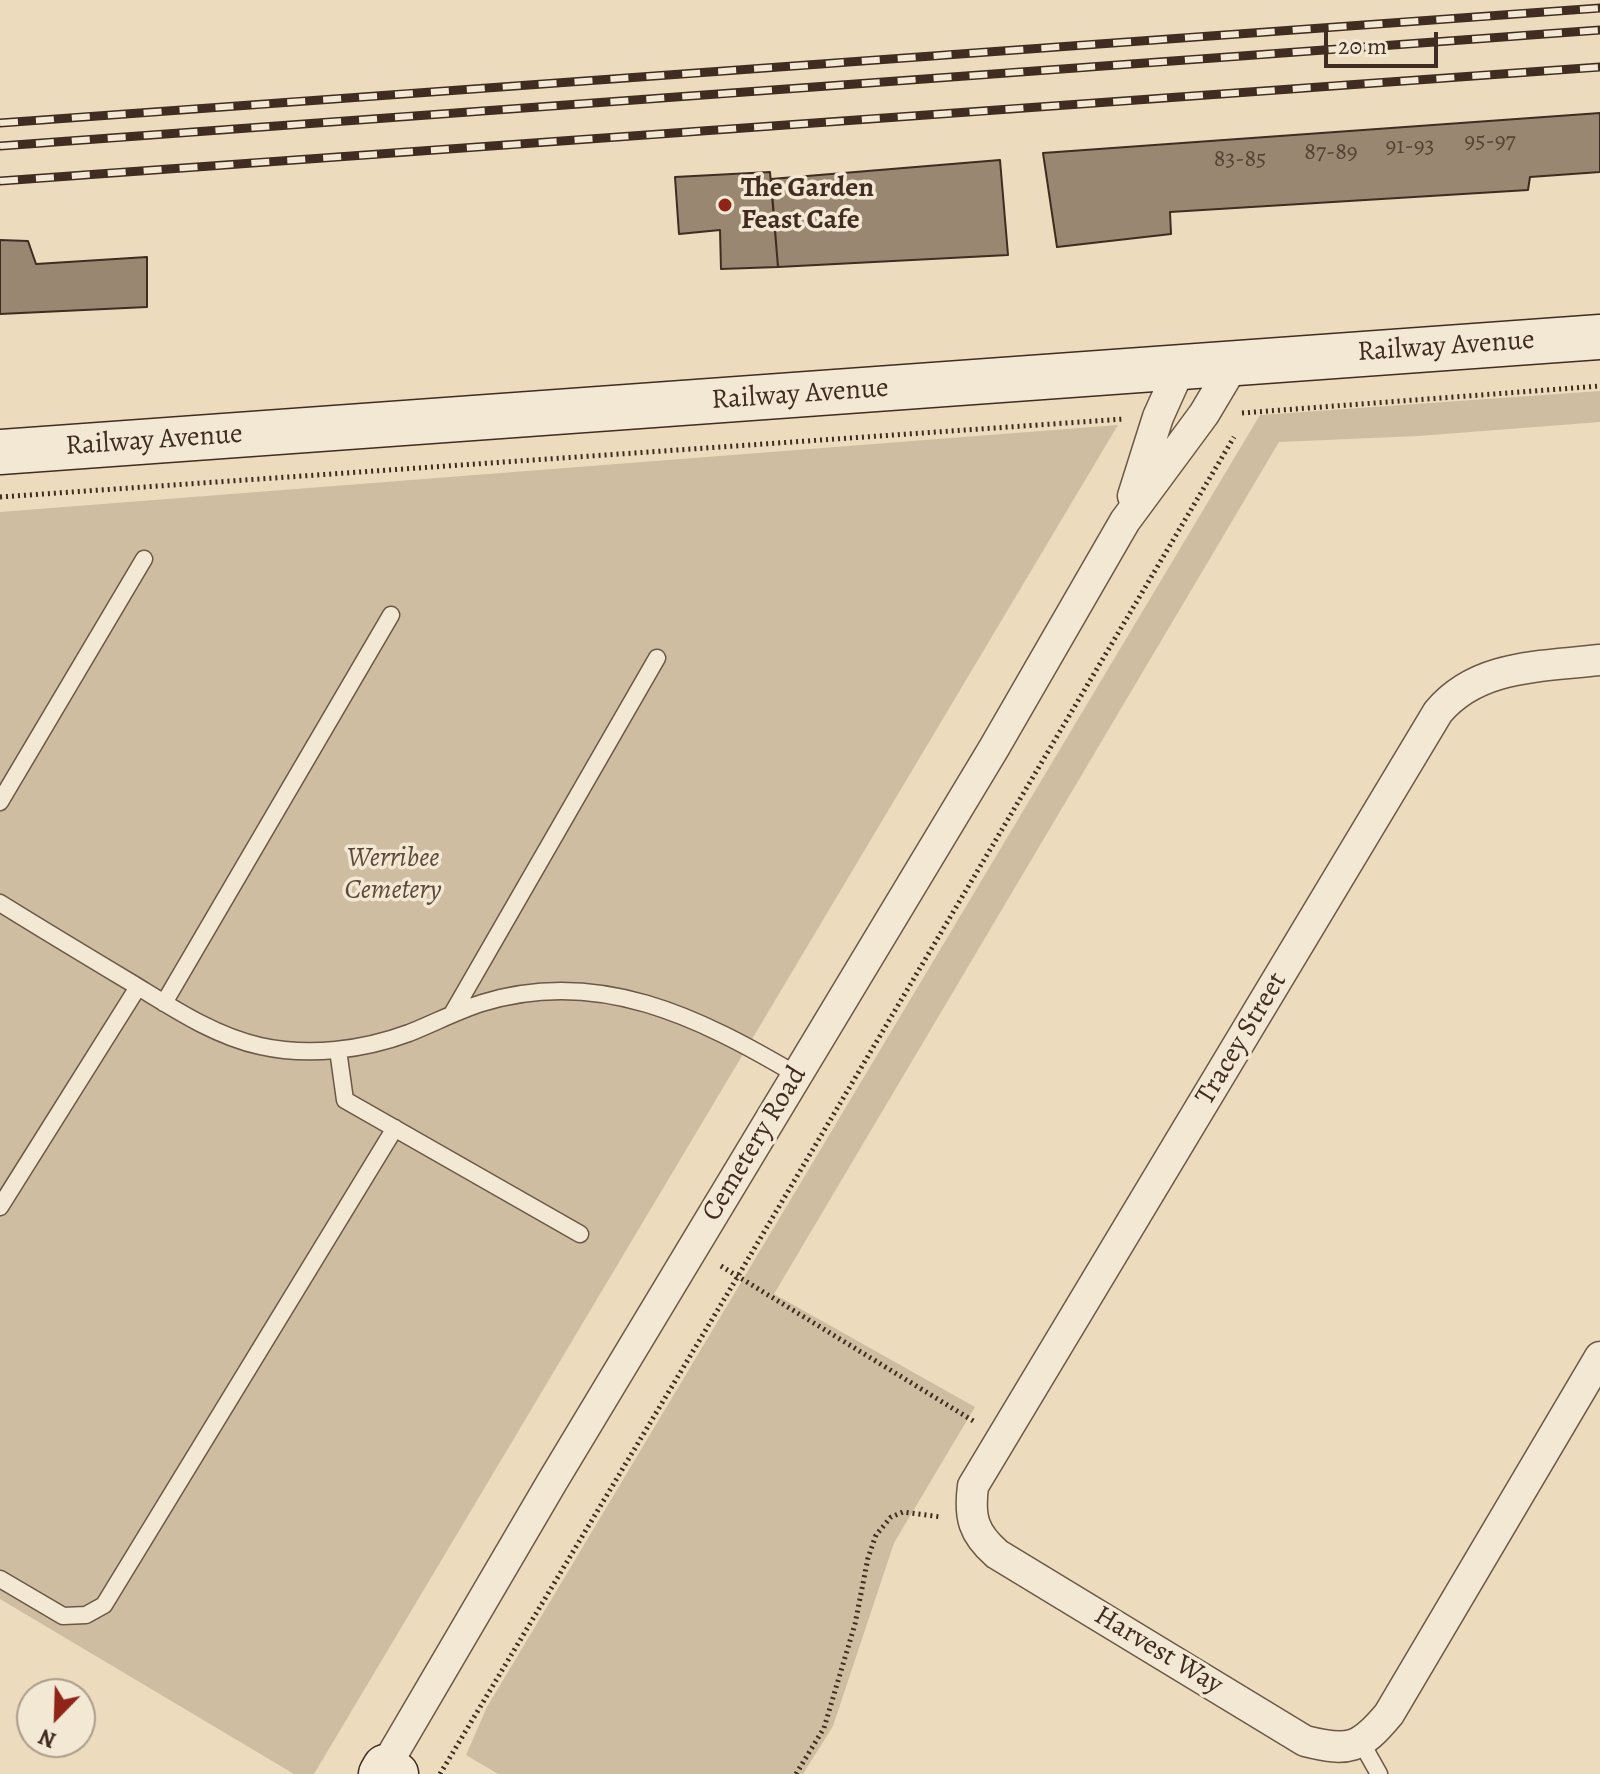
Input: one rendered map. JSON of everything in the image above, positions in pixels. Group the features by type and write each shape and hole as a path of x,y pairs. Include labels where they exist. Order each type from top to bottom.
{"street":[{"name":"Railway Avenue","path":"0,452 1600,337"},
{"name":"Cemetery Road","path":"388,1772 552,1482 1005,728 1125,521 1204,414 1235,362"},
{"name":"Cemetery Road","path":"1125,521 1158,417 1180,368"},
{"name":"Tracey Street","path":"973,1522 973,1486 1438,712 1458,692 1499,672 1600,660"},
{"path":"1361,1742 1369,1738 1389,1714 1600,1357"},
{"name":"Harvest Way","path":"973,1522 981,1540 997,1554 1305,1741 1349,1747 1361,1742"}],"lane":[{"path":"0,802 144,559"},
{"path":"164,1003 391,615"},
{"path":"452,1014 657,658"},
{"path":"0,903 164,1003 210,1027 260,1046 300,1051 338,1050 409,1033 452,1014 516,994 565,991 615,995 661,1007 703,1023 797,1075"},
{"path":"0,1207 138,987"},
{"path":"338,1050 345,1100 580,1234"},
{"path":"0,1579 63,1616 86,1615 104,1605 395,1128"},
{"path":"1361,1742 1379,1774"}],"path":[{"path":"1204,414 1600,386"},
{"path":"440,1774 1248,413"},
{"path":"0,497 1158,417"},
{"path":"693,1249 1002,1439"},
{"path":"796,1774 824,1728 855,1624 868,1558 876,1535 891,1517 903,1512 973,1522"}],"green space":[{"path":"1600,391 1600,422 1418,436 1279,442 774,1294 975,1407 894,1543 833,1726 803,1774 498,1774 466,1755 487,1707 1260,415"},
{"name":"Werribee Cemetery","path":"1118,425 314,1774 294,1774 0,1599 0,512"}],"building":[{"path":"1600,113 1600,172 1530,177 1528,190 1170,212 1171,234 1057,247 1043,153"},
{"path":"1000,160 1008,255 778,267 771,179"},
{"name":"The Garden Feast Cafe","path":"770,172 778,267 721,269 720,230 679,234 675,177"},
{"path":"0,240 28,241 36,264 147,257 147,307 0,314"}],"railway":[{"path":"0,123 1600,8"},
{"path":"0,146 1600,30"},
{"path":"0,181 1600,67"}],"place":[{"name":"The Garden Feast Cafe","path":"725,205"}]}
